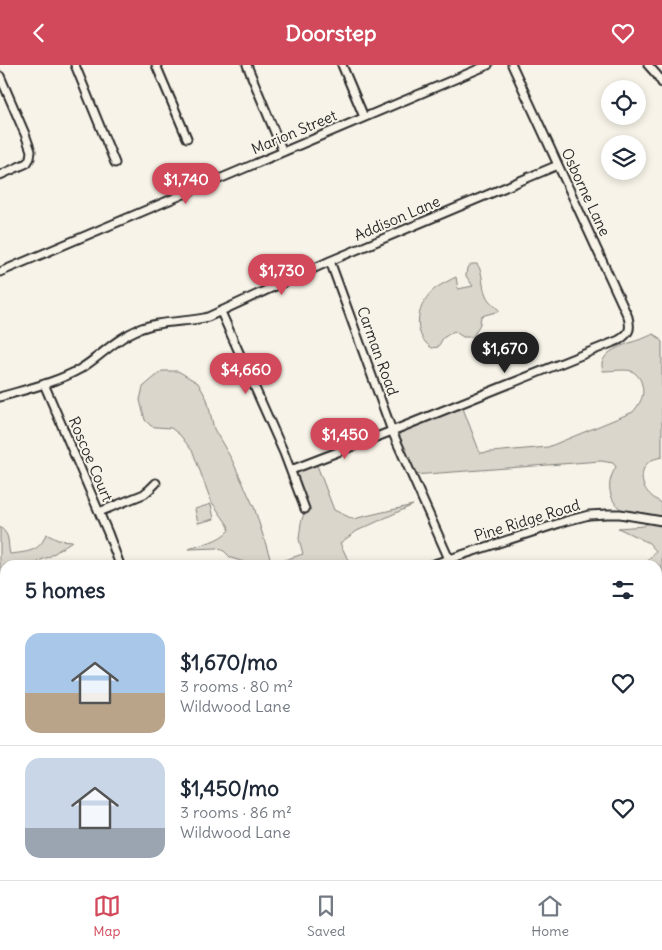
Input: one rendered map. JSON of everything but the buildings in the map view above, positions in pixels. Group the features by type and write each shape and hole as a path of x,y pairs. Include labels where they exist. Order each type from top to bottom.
{"street":[{"path":"75,65 115,163"},
{"path":"156,65 187,138"},
{"path":"247,65 283,152"},
{"path":"342,65 364,117"},
{"name":"Marion Street","path":"0,272 488,65"},
{"name":"Osborne Lane","path":"392,431 619,340 629,331 628,317 512,65"},
{"path":"648,65 662,83"},
{"path":"0,76 31,151 30,158 26,163 0,175"},
{"name":"Addison Lane","path":"0,397 44,384 78,370 92,362 122,338 138,329 163,323 195,321 208,317 330,261 558,165"},
{"name":"Carman Road","path":"330,261 392,431 449,559"},
{"path":"221,311 291,470 305,509"},
{"name":"Roscoe Court","path":"44,384 99,512 144,493 156,483"},
{"path":"291,470 392,431"},
{"path":"99,512 118,560"},
{"name":"Pine Ridge Road","path":"446,560 589,515 620,514 662,521"}],"shaded area":[{"path":"472,264 477,264 482,275 484,291 490,301 500,311 481,316 480,324 473,337 463,337 454,331 443,338 438,347 432,348 425,342 419,327 419,318 424,301 436,288 456,277 458,289 473,286 466,276 467,268"},
{"path":"653,334 662,342 662,457 648,463 643,470 642,476 646,490 653,498 662,503 662,560 649,560 656,551 649,543 618,528 644,526 655,516 634,513 618,507 611,496 610,482 616,467 613,463 601,461 413,475 392,431 461,403 480,453 548,447 633,412 639,404 643,393 640,379 629,370 603,371 602,363 610,352"},
{"path":"162,371 178,371 198,383 207,399 214,429 232,460 254,507 271,560 238,560 231,558 224,551 217,548 189,549 216,540 229,530 228,525 211,501 193,452 180,435 171,428 151,426 145,420 140,400 143,387"},
{"path":"315,460 334,510 353,519 413,505 357,531 340,543 348,560 284,560 303,554 299,539 305,509 291,470"},
{"path":"211,504 214,519 198,523 195,509"},
{"path":"0,527 7,536 10,554 27,552 36,548 46,534 58,540 72,541 49,557 41,560 0,560"}]}
